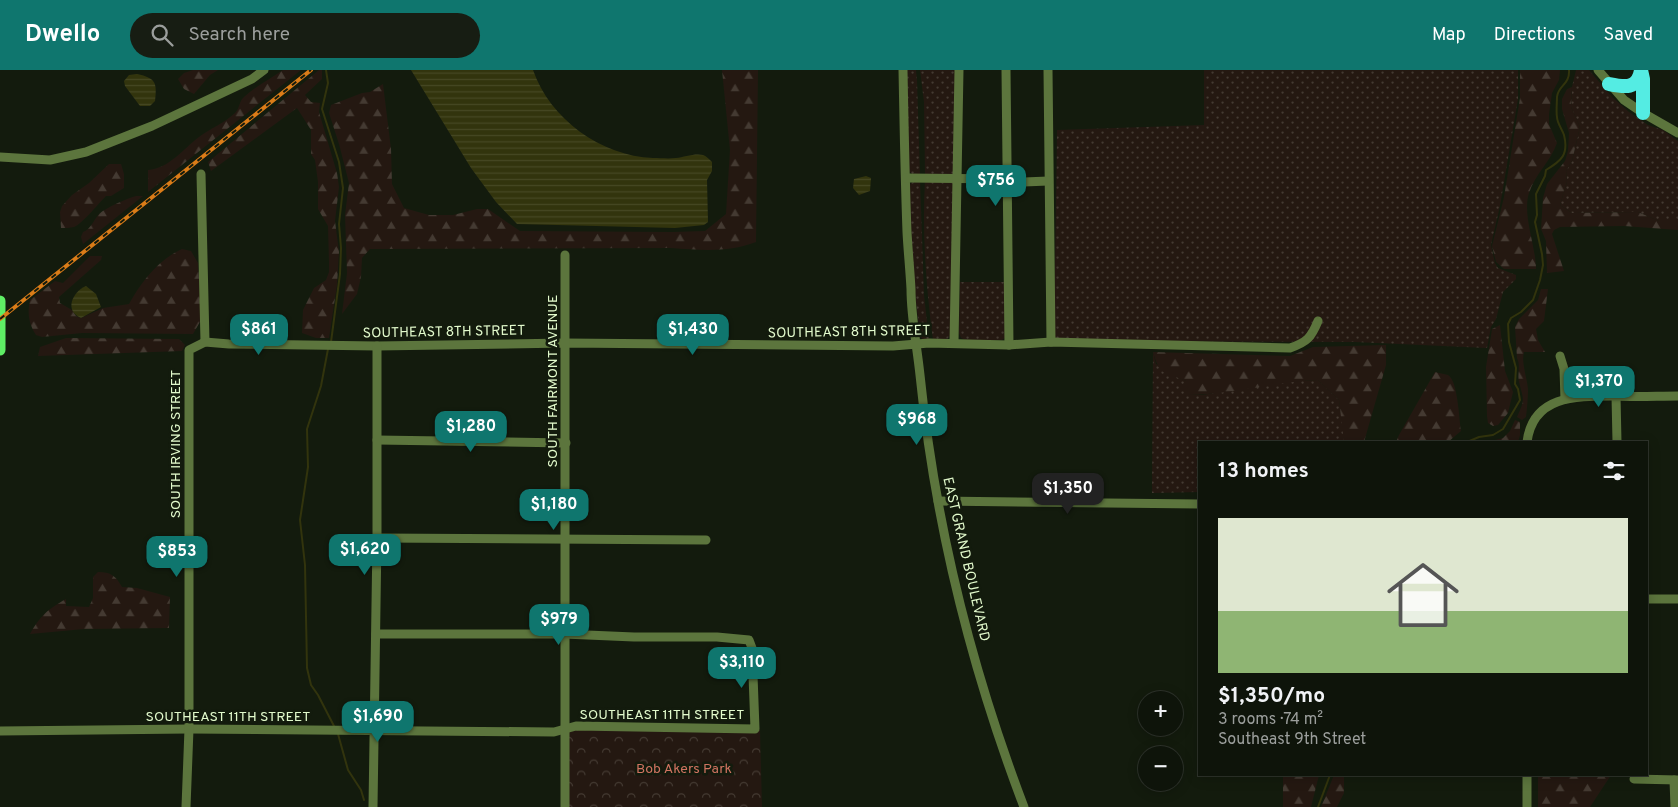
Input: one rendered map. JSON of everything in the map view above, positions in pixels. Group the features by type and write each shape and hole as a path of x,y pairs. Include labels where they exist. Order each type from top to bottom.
{"highway":[{"path":"1609,84 1625,87 1631,85 1639,79 1641,70"},
{"path":"1641,70 1643,113"}],"main road":[{"path":"0,301 0,350"}],"street":[{"path":"0,157 50,160 86,152 152,126 252,79 264,70"},
{"name":"EAST GRAND BOULEVARD","path":"903,70 908,253 916,344 929,448 957,590 982,684 1004,755 1024,807"},
{"path":"954,343 960,70"},
{"path":"1006,70 1009,345"},
{"path":"1048,70 1051,342"},
{"path":"1598,70 1624,100 1678,133"},
{"path":"201,174 205,342"},
{"path":"906,178 1007,179 1024,182 1048,181"},
{"name":"SOUTH FAIRMONT AVENUE","path":"565,255 565,807"},
{"name":"SOUTHEAST 8TH STREET","path":"189,350 205,342 377,346 565,343 876,346 954,343 1009,345 1051,342 1290,348 1303,344 1312,334 1318,321"},
{"path":"374,807 378,538 377,346"},
{"name":"SOUTH IRVING STREET","path":"186,807 189,729 189,350"},
{"path":"1560,356 1564,369 1565,399"},
{"path":"1527,441 1529,429 1539,414 1551,405 1565,399 1586,396 1678,396"},
{"path":"1616,396 1616,441"},
{"path":"377,440 566,442"},
{"path":"938,501 1198,504"},
{"path":"378,538 706,540"},
{"path":"1648,599 1678,599"},
{"path":"376,634 564,634"},
{"name":"SOUTHEAST 11TH STREET","path":"0,731 189,729 554,732 576,726 755,729 752,648 749,640 717,637 634,637 564,634"},
{"path":"1527,776 1527,807"},
{"path":"1634,779 1676,780 1675,807"}],"green space":[{"path":"193,70 218,70 210,75 194,94 184,89 178,79 184,73"},
{"path":"283,70 301,70 148,192 148,170 170,162 199,137 237,111 244,97"},
{"path":"319,70 322,70 322,79 305,95 311,102 320,103 319,112 337,173 339,187 335,221 339,252 337,285 329,338 316,338 302,333 303,310 314,288 326,280 329,272 329,262 328,226 318,209 318,182 315,160 311,154 311,130 297,108 211,171 208,162"},
{"path":"722,70 758,70 756,242 735,248 714,250 671,248 370,249 362,258 361,277 357,294 342,314 347,273 345,215 349,183 329,113 331,105 362,93 370,92 383,84 391,149 392,184 404,208 429,215 453,215 477,209 488,209 520,231 705,231 726,214 730,150"},
{"path":"907,70 916,70 920,175 912,174 909,171"},
{"path":"920,70 957,70 954,173 951,175 925,175 924,102"},
{"path":"1204,70 1518,70 1518,99 1500,206 1491,245 1498,268 1516,275 1516,279 1503,292 1496,319 1491,327 1487,348 1355,342 1054,341 1057,130 1204,125"},
{"path":"1520,70 1560,70 1559,80 1552,93 1549,114 1549,124 1557,143 1532,186 1527,202 1528,221 1536,269 1504,269 1496,262 1492,246 1504,197 1520,98"},
{"path":"1576,70 1589,70 1612,97 1629,112 1648,125 1663,130 1678,141 1678,221 1659,221 1638,212 1572,213 1560,205 1567,182 1566,171 1572,161 1580,127 1571,107 1572,87"},
{"path":"1572,87 1571,107 1580,127 1572,161 1566,171 1567,182 1560,205 1572,213 1638,212 1659,221 1678,221 1678,230 1624,226 1560,227 1554,230 1552,234 1564,271 1547,273 1546,241 1541,229 1543,198 1547,184 1565,161 1568,151 1569,133 1562,109 1562,99 1567,89"},
{"path":"109,164 121,164 124,174 124,188 111,196 106,196 77,225 61,228 60,212 62,206 72,195 89,183"},
{"path":"920,180 924,295 929,340 923,340 920,335 913,277 909,187 911,183"},
{"path":"925,180 953,183 950,336 946,340 933,340 925,260"},
{"path":"136,196 143,196 83,244 81,237 83,232 90,227 99,214 117,203"},
{"path":"182,249 191,251 198,263 201,320 193,334 82,333 42,337 36,335 30,323 30,300 55,281 63,283 90,256 102,256 101,260 59,297 60,303 81,318 103,308 129,304 151,272 174,253"},
{"path":"960,282 1006,282 1006,337 1002,340 966,340 961,338 959,333"},
{"path":"1541,289 1548,289 1544,321 1536,329 1538,340 1545,352 1524,352 1523,361 1528,392 1526,417 1522,420 1517,417 1523,400 1519,379 1515,327 1519,319 1538,300"},
{"path":"1500,325 1505,371 1513,392 1508,413 1498,425 1493,426 1488,423 1487,416 1486,367 1492,329"},
{"path":"66,338 179,339 185,345 182,351 38,356 40,347"},
{"path":"1386,345 1386,365 1364,441 1344,441 1339,400 1318,380 1219,393 1186,395 1186,381 1161,370 1153,352 1290,356 1313,347"},
{"path":"1153,352 1156,364 1186,381 1186,395 1202,395 1284,382 1318,380 1339,400 1345,441 1198,441 1198,492 1152,493"},
{"path":"1435,372 1448,375 1456,392 1461,431 1449,441 1396,441"},
{"path":"1515,420 1520,422 1518,441 1491,441 1503,438 1510,431"},
{"path":"98,572 113,575 122,587 137,588 170,597 169,628 84,629 30,634 37,622 45,614 66,599 66,606 89,607 93,598 93,577"},
{"name":"Bob Akers Park","path":"577,728 760,730 762,807 568,807 569,732"},
{"path":"702,762 714,762 714,780 702,780"},
{"path":"1283,776 1319,776 1311,807 1283,807"},
{"path":"1334,776 1344,776 1344,793 1337,807 1321,807"},
{"path":"1538,776 1610,776 1590,807 1538,807"}],"shaded area":[{"path":"411,70 533,70 541,88 565,119 580,132 597,142 634,156 676,158 697,154 704,155 712,162 712,171 707,180 708,222 704,225 675,228 517,224 496,202 471,168"},
{"path":"137,74 148,77 154,82 156,90 155,101 150,106 140,106 125,86 124,81 129,75"},
{"path":"866,176 871,178 870,191 859,195 853,188 854,179"},
{"path":"86,286 96,294 101,307 81,318 76,315 71,306 77,293"}],"waterway":[{"path":"326,70 328,83 322,109 339,162 343,188 339,224 341,248 340,274 331,342"},
{"path":"1469,441 1479,437 1493,435 1503,429 1520,400 1515,384 1516,368 1509,342 1508,324 1511,318 1521,312 1533,300 1540,280 1543,265 1535,222 1537,215 1536,194 1546,170 1556,164 1564,152 1564,135 1557,119 1557,97 1559,90 1568,79 1569,70"},
{"path":"328,349 321,386 307,429 308,467 300,520 305,565 307,668 311,685 335,728"},
{"path":"338,734 348,770 361,790 364,800"},
{"path":"1318,807 1330,776"}],"railway":[{"path":"0,319 311,70"}]}
